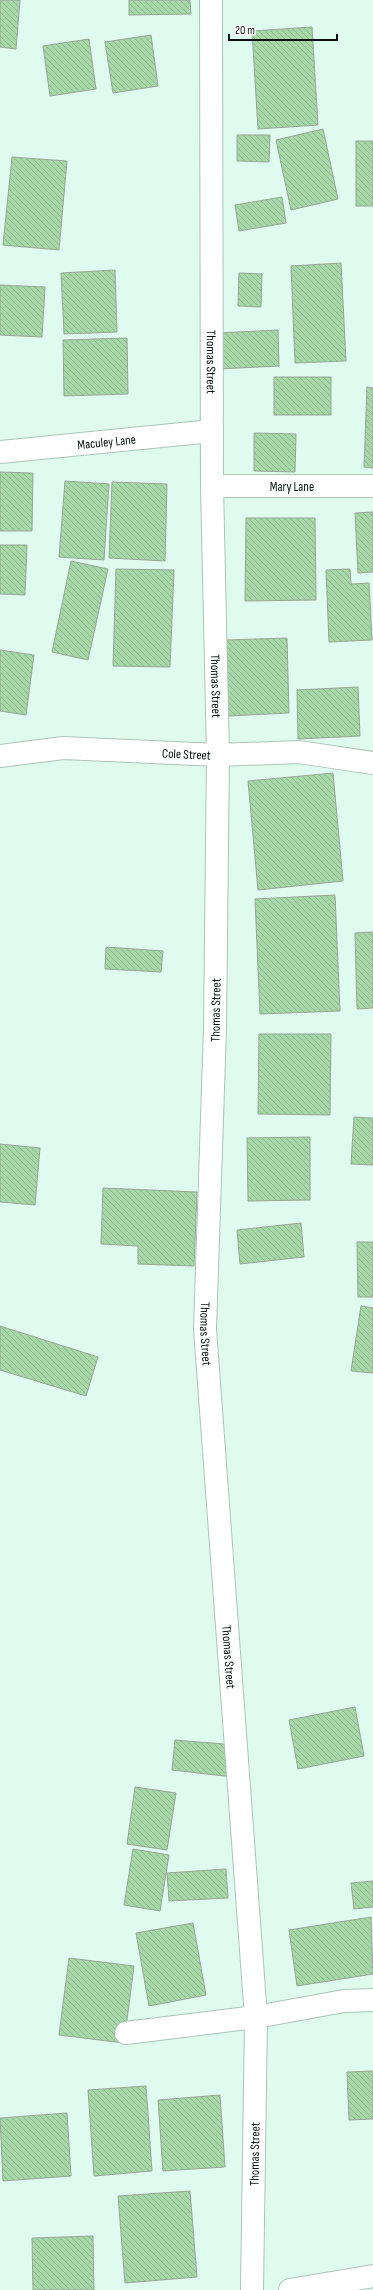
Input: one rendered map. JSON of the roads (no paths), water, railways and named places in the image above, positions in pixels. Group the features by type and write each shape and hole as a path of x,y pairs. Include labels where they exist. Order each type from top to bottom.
{"street":[{"name":"Thomas Street","path":"210,0 212,486 218,755 215,1028 205,1328 256,2017 252,2290"},
{"name":"Maculey Lane","path":"0,452 212,431"},
{"name":"Mary Lane","path":"212,486 373,486"},
{"name":"Cole Street","path":"0,756 63,748 218,755 299,752 373,763"},
{"path":"126,2033 256,2017 344,2001 373,2000"},
{"path":"290,2290 373,2276"}]}
